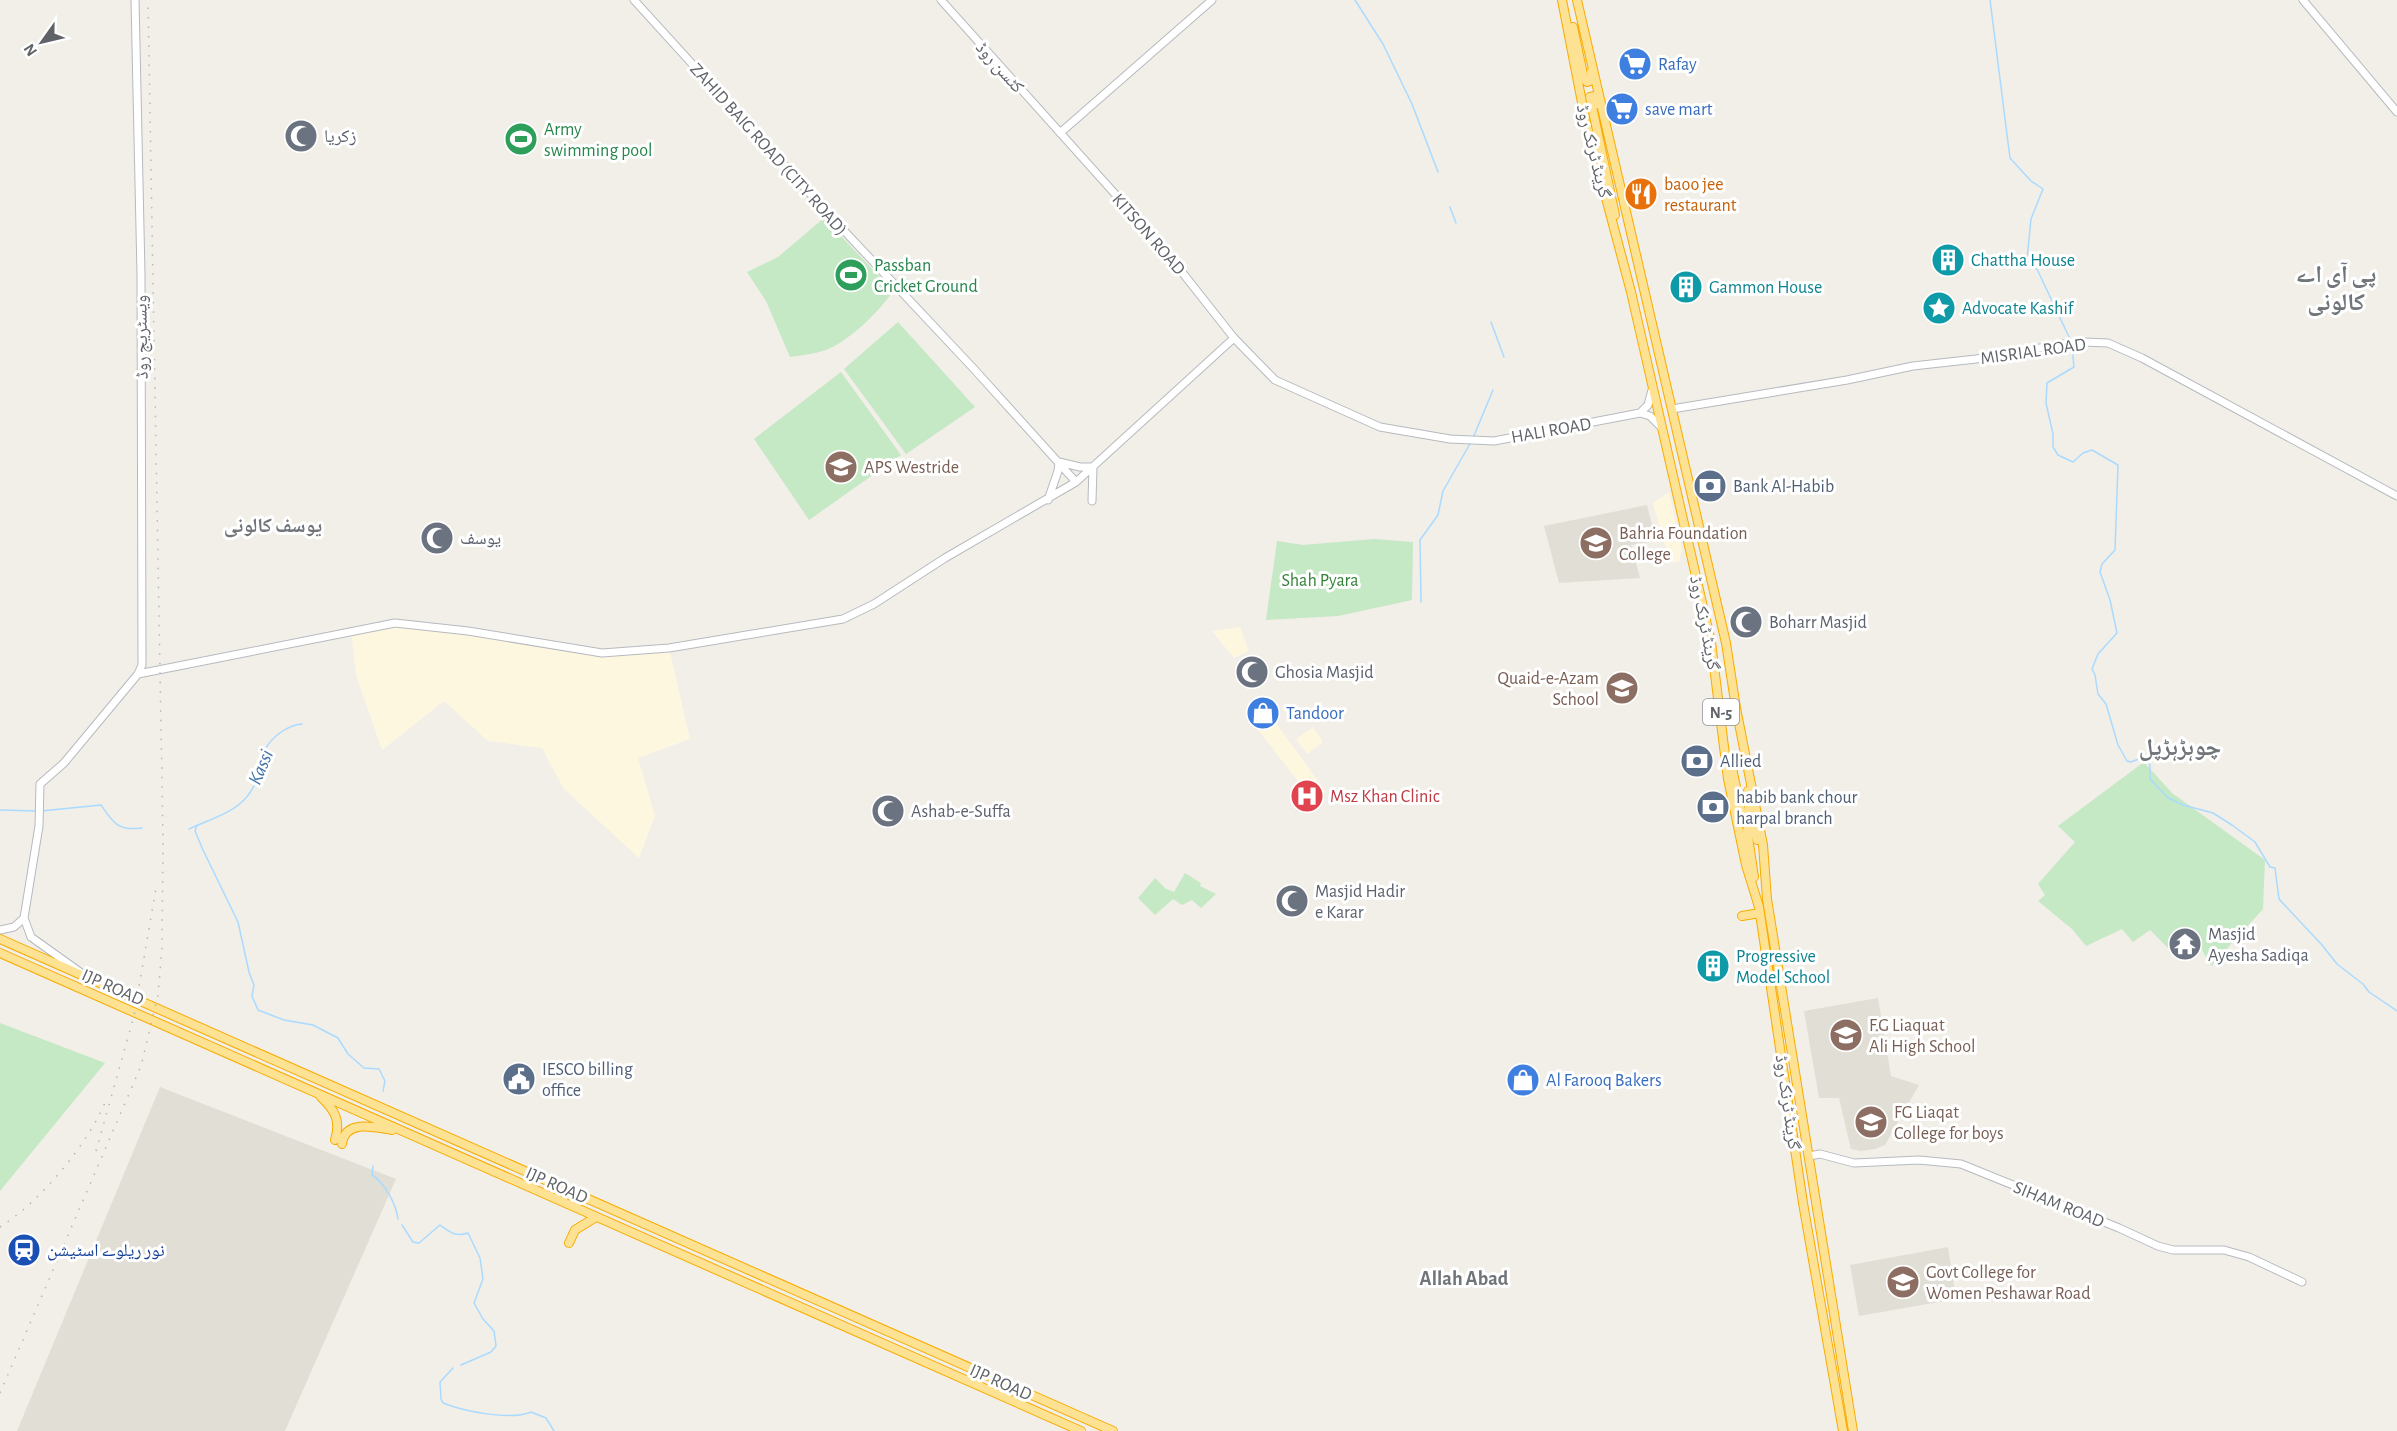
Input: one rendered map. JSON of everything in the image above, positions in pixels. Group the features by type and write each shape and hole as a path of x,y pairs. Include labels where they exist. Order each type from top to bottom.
{"highway":[{"path":"1564,0 1584,79 1589,82 1592,78 1578,3"},
{"name":"گرینڈ ٹرنک روڈ","path":"1564,0 1586,123 1624,266 1711,642 1722,715 1728,779 1735,819 1759,910 1824,1330 1842,1431"},
{"name":"گرینڈ ٹرنک روڈ","path":"1578,3 1726,644 1763,845 1766,887 1853,1431"},
{"path":"1606,123 1596,97 1590,97 1624,266"},
{"path":"1722,715 1740,811 1746,814 1750,809 1736,708"},
{"path":"1742,916 1759,910 1747,831 1750,826 1755,830 1766,887"},
{"name":"IJP ROAD","path":"0,939 1113,1431"},
{"name":"IJP ROAD","path":"0,953 1082,1431"},
{"path":"314,1090 337,1116 338,1142 355,1127 371,1127 404,1133"},
{"path":"569,1243 575,1230 596,1217"},
{"path":"1813,1260 1816,1264 1820,1287 1823,1288 1825,1286 1821,1257 1823,1252"},
{"path":"1824,1330 1827,1324 1827,1308 1830,1308 1835,1325"}],"main road":[{"name":"ویسٹریج روڈ","path":"135,0 142,396 142,664 138,674"},
{"name":"ZAHID BAIG ROAD (CITY ROAD)","path":"634,0 1076,482"},
{"name":"کٹسن روڈ","path":"941,0 1060,133"},
{"path":"1060,133 1212,0"},
{"path":"2303,0 2397,112"},
{"name":"KITSON ROAD","path":"1060,133 1159,243 1233,338 1275,380 1380,427 1462,440"},
{"path":"84,975 31,937 24,918 37,828 38,788 43,780 64,763 138,674 395,623 468,631 602,653 669,648 727,640 843,619 874,604 945,558 1076,482 1233,338"},
{"name":"MISRIAL ROAD","path":"1672,409 1847,380 1914,366 1976,359 2063,344 2108,343 2132,353 2397,496"},
{"path":"1652,389 1648,405 1640,413 1650,416 1661,427"},
{"name":"HALI ROAD","path":"1462,440 1480,441 1535,435 1640,413"},
{"path":"1048,500 1059,462 1080,467 1093,467"},
{"path":"1092,501 1093,467"},
{"path":"0,930 14,927 24,918"},
{"name":"SIHAM ROAD","path":"1809,1156 1820,1154 1854,1163 1918,1160 1961,1164 2158,1246 2173,1250 2224,1250 2249,1257 2302,1282"}],"shaded area":[{"path":"1669,492 1682,550 1679,561 1673,563 1663,541 1653,503"},
{"name":"Bahria Foundation College","path":"1647,505 1656,541 1631,545 1640,578 1559,583 1544,526"},
{"path":"395,623 602,654 669,648 690,739 638,758 655,816 639,858 563,788 542,748 488,741 444,701 382,750 356,675 351,631"},
{"path":"1240,627 1249,651 1234,658 1212,631"},
{"path":"1267,711 1326,792 1314,802 1253,723"},
{"path":"1313,727 1323,742 1307,754 1296,739"},
{"path":"1878,998 1891,1076 1919,1085 1885,1145 1861,1151 1851,1149 1839,1098 1819,1098 1804,1011"},
{"path":"160,1087 396,1179 285,1431 17,1431"},
{"name":"Govt College for Women Peshawar Road","path":"1948,1247 1956,1299 1859,1316 1850,1265"}],"green space":[{"path":"824,218 893,291 872,316 854,333 835,346 790,357 766,301 747,272 778,257"},
{"path":"898,322 975,407 906,454 844,369"},
{"path":"841,372 901,455 809,520 754,439"},
{"name":"Shah Pyara","path":"1374,539 1413,542 1412,600 1338,616 1266,620 1277,541 1303,545"},
{"path":"2144,762 2172,793 2265,860 2263,909 2211,966 2192,932 2168,948 2150,930 2133,942 2122,929 2086,946 2072,929 2038,901 2045,895 2038,884 2075,842 2058,826"},
{"path":"1185,873 1201,883 1200,886 1216,894 1201,908 1192,900 1182,905 1173,899 1155,915 1138,898 1155,878 1166,889 1174,892"},
{"path":"0,1023 105,1063 0,1191"}],"waterway":[{"path":"1355,0 1383,44 1412,104 1438,172"},
{"path":"1990,0 2010,158 2031,181 2043,189 2031,219 2027,259 2029,265 2037,269 2070,339"},
{"path":"1450,207 1456,223"},
{"path":"1491,322 1504,357"},
{"path":"2072,347 2074,367 2047,383 2046,403 2053,434 2053,447 2058,455 2073,462 2083,453 2092,450 2118,465 2115,550 2102,564 2100,572 2110,600 2117,633 2098,654 2092,669 2098,694 2106,704 2118,745 2127,761 2131,762 2144,757 2150,765 2150,779 2167,797 2183,805 2213,813 2255,842 2270,867 2275,868 2279,899 2337,964 2363,984 2369,992 2397,1011"},
{"path":"1473,438 1493,390"},
{"path":"1421,602 1420,540 1438,515 1443,491 1471,442"},
{"name":"Kassi","path":"189,829 224,814 243,801 258,779 264,751 268,745 286,729 302,724"},
{"name":"Kassi","path":"41,811 101,805 109,817 122,827 142,828"},
{"name":"Kassi","path":"0,810 36,811"},
{"path":"197,825 195,831 203,850 238,922 254,985 252,996 258,1010 284,1020 313,1025 338,1038 348,1054 364,1068 379,1069 385,1081 383,1091"},
{"path":"373,1166 372,1175 389,1194 398,1219"},
{"path":"402,1225 413,1242 419,1243 440,1225 453,1234 468,1233 480,1258 483,1279 474,1303 483,1319 494,1331 496,1346 491,1352 461,1365"},
{"path":"453,1368 440,1382 443,1403 474,1412 500,1415 512,1416 531,1412 546,1418 554,1431"}],"railway":[{"path":"0,1393 141,1066 158,995 162,948 163,840 148,0"},
{"path":"96,1151 134,1016 156,888"},
{"path":"0,1227 31,1203 62,1170 88,1134 106,1100"}],"place":[{"name":"Rafay","path":"1635,64"},
{"name":"save mart","path":"1622,109"},
{"name":"زکریا","path":"301,136"},
{"name":"Army swimming pool","path":"521,139"},
{"name":"baoo jee restaurant","path":"1641,194"},
{"name":"Chattha House","path":"1948,260"},
{"name":"Passban Cricket Ground","path":"851,275"},
{"name":"Gammon House","path":"1686,287"},
{"name":"Advocate Kashif","path":"1939,308"},
{"name":"APS Westride","path":"841,467"},
{"name":"Bank Al-Habib","path":"1710,486"},
{"name":"یوسف","path":"437,538"},
{"name":"Bahria Foundation College","path":"1596,543"},
{"name":"Boharr Masjid","path":"1746,622"},
{"name":"Ghosia Masjid","path":"1252,672"},
{"name":"Quaid-e-Azam School","path":"1622,688"},
{"name":"Tandoor","path":"1263,713"},
{"name":"Allied","path":"1697,761"},
{"name":"Msz Khan Clinic","path":"1307,796"},
{"name":"habib bank chour harpal branch","path":"1713,807"},
{"name":"Ashab-e-Suffa","path":"888,811"},
{"name":"Masjid Hadir e Karar","path":"1292,901"},
{"name":"Masjid Ayesha Sadiqa","path":"2185,944"},
{"name":"Progressive Model School","path":"1713,966"},
{"name":"F.G Liaquat Ali High School","path":"1846,1035"},
{"name":"IESCO billing office","path":"519,1079"},
{"name":"Al Farooq Bakers","path":"1523,1080"},
{"name":"FG Liaqat College for boys","path":"1871,1122"},
{"name":"نور ریلوے اسٹیشن","path":"24,1250"},
{"name":"Govt College for Women Peshawar Road","path":"1903,1282"}],"district":[{"name":"پی آی اے کالونی","path":"2336,288"},
{"name":"یوسف کالونی","path":"273,525"},
{"name":"چوہڑہڑپل","path":"2180,747"},
{"name":"Allah Abad","path":"1464,1278"}]}
